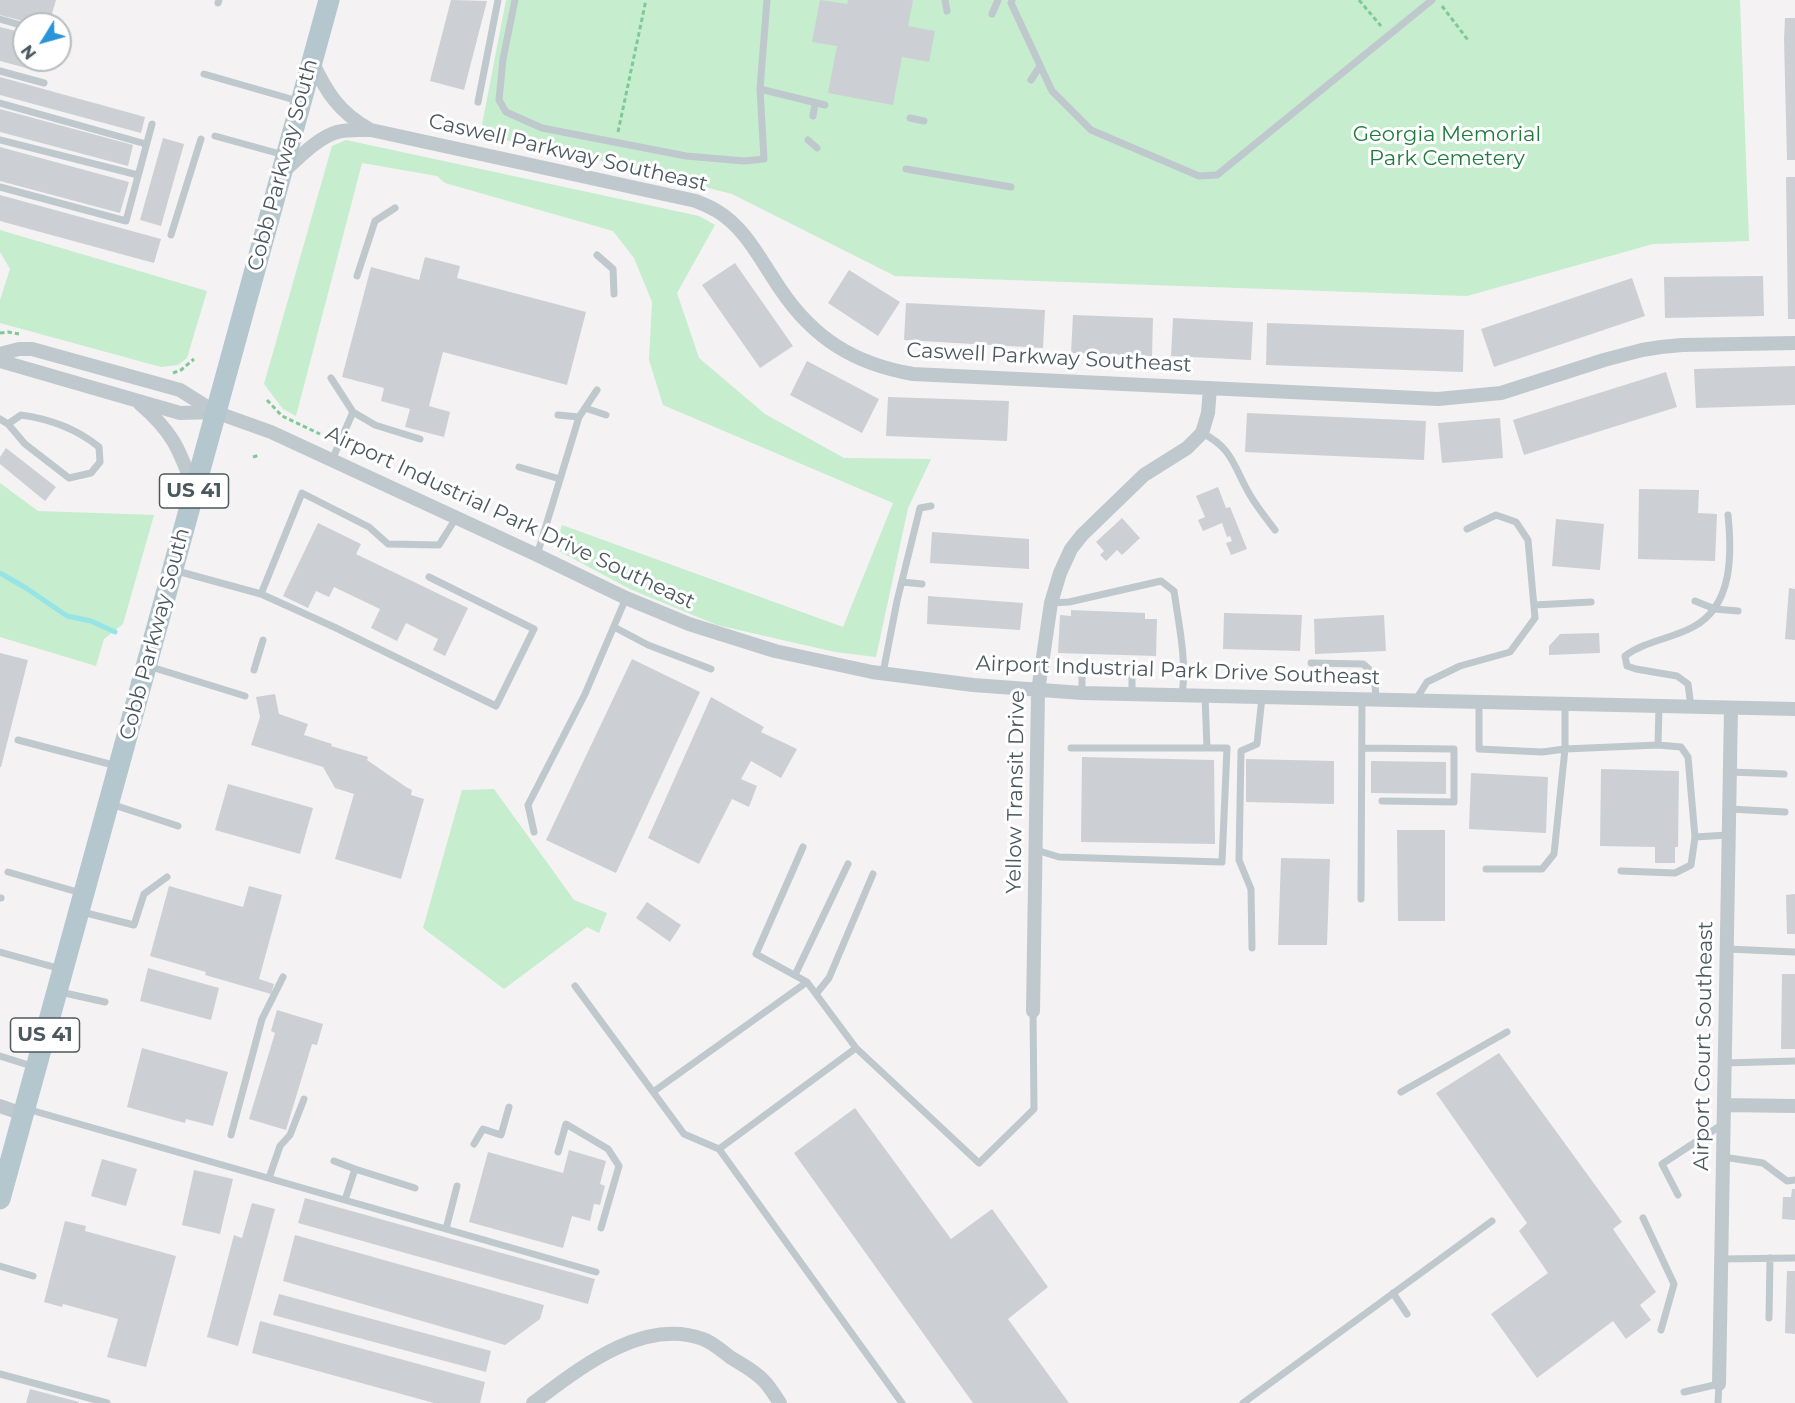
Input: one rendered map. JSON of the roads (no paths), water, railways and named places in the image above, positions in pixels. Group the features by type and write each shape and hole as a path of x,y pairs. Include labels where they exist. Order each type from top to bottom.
{"main road":[{"name":"Cobb Parkway South","path":"0,1198 329,0"}],"street":[{"name":"Caswell Parkway Southeast","path":"312,61 335,102 348,116 371,130"},
{"name":"Caswell Parkway Southeast","path":"284,165 339,131 371,130 696,201 718,211 738,228 797,312 816,331 852,355 889,370 946,376 1438,399 1463,398 1514,390 1604,360 1661,346 1795,343"},
{"path":"0,354 19,349 32,349 180,390 215,412"},
{"path":"0,361 180,413 215,412"},
{"path":"1202,433 1208,413 1210,388"},
{"path":"136,401 171,435 194,489"},
{"name":"Airport Industrial Park Drive Southeast","path":"215,412 270,432 626,598 690,624 775,651 883,674 973,685 1082,693 1795,710"},
{"name":"Yellow Transit Drive","path":"1033,1011 1038,691 1051,603 1071,549 1082,535 1144,475 1186,448 1202,433"},
{"name":"Airport Court Southeast","path":"1719,1384 1731,708"},
{"path":"1724,1105 1795,1106"},
{"path":"0,1106 24,1111"},
{"path":"533,1403 583,1367 607,1354 636,1340 653,1335 674,1333 704,1339 763,1380 780,1403"}],"lane":[{"path":"477,102 498,0"},
{"path":"515,0 503,59 499,100 506,112 542,128 686,156 744,161 764,159 760,89 767,0"},
{"path":"945,0 947,11"},
{"path":"992,14 998,0"},
{"path":"1012,0 1011,3 1052,91 1091,130 1199,176 1217,175 1432,0"},
{"path":"1031,80 1040,66"},
{"path":"0,71 44,82"},
{"path":"204,74 301,102"},
{"path":"760,89 825,105"},
{"path":"0,103 146,144"},
{"path":"813,116 815,103"},
{"path":"910,118 924,121"},
{"path":"0,187 126,220 152,124"},
{"path":"215,136 284,165"},
{"path":"171,235 201,139"},
{"path":"0,140 138,175"},
{"path":"808,140 817,148"},
{"path":"906,169 1011,187"},
{"path":"357,276 375,221 395,208"},
{"path":"597,255 613,269 614,294"},
{"path":"331,378 354,411 375,425 420,439"},
{"path":"537,555 579,417 597,390"},
{"path":"585,408 606,415"},
{"path":"332,460 354,411"},
{"path":"0,419 8,424 25,444 69,478 91,474 100,462 99,447 86,436 44,418 21,415 8,424"},
{"path":"558,415 579,417"},
{"path":"1202,433 1216,440 1229,455 1250,495 1275,530"},
{"path":"519,467 560,479"},
{"path":"261,594 302,493 369,527 388,544 439,546 456,518"},
{"path":"883,674 920,508 931,506"},
{"path":"1415,700 1427,682 1460,666 1510,652 1535,618 1528,540 1516,522 1496,515 1467,529"},
{"path":"1691,707 1688,684 1677,676 1627,666 1625,656 1635,649 1693,627 1715,609 1726,583 1731,543 1728,515"},
{"path":"172,569 261,594 496,706 534,629 429,577"},
{"path":"1051,603 1069,602 1161,581 1174,591 1182,644 1184,681 1182,695"},
{"path":"902,582 922,584"},
{"path":"534,832 528,805 585,694 626,598"},
{"path":"1695,601 1715,609 1738,611"},
{"path":"1534,605 1591,602"},
{"path":"614,627 648,645 711,669"},
{"path":"254,670 263,640"},
{"path":"1311,663 1363,664 1370,669 1375,679 1369,699 1362,748 1361,899"},
{"path":"145,666 244,696"},
{"path":"1082,675 1082,693"},
{"path":"1132,677 1132,694"},
{"path":"1204,696 1206,748"},
{"path":"1252,948 1251,889 1239,860 1241,751 1257,744 1262,697"},
{"path":"1479,702 1479,749 1542,752 1658,745 1681,747 1688,757 1695,837 1691,865 1675,873 1622,871"},
{"path":"1486,869 1542,869 1554,854 1565,749 1565,705"},
{"path":"1658,745 1659,706"},
{"path":"18,740 119,767"},
{"path":"1036,850 1059,857 1222,862 1227,747 1071,748"},
{"path":"1362,748 1454,749 1454,802 1382,801"},
{"path":"1729,772 1784,774"},
{"path":"109,803 178,826"},
{"path":"1729,809 1785,812"},
{"path":"1695,837 1728,835"},
{"path":"803,847 756,954 807,982 856,1048 979,1162 1034,1109 1033,1011"},
{"path":"795,975 848,864"},
{"path":"8,872 134,925 144,894 167,877"},
{"path":"816,994 829,978 873,874"},
{"path":"1726,949 1795,952"},
{"path":"0,952 63,969"},
{"path":"231,1135 262,1019 283,977"},
{"path":"652,1092 807,982"},
{"path":"575,987 684,1134 719,1149 902,1403"},
{"path":"57,992 105,1002"},
{"path":"1401,1092 1507,1032"},
{"path":"719,1149 856,1048"},
{"path":"0,1056 36,1068"},
{"path":"1725,1063 1795,1061"},
{"path":"269,1178 280,1146 290,1135 304,1099"},
{"path":"474,1144 483,1129 501,1135 509,1107"},
{"path":"24,1111 269,1178 596,1272"},
{"path":"558,1152 566,1124 608,1149 619,1166 601,1228"},
{"path":"1678,1195 1662,1164 1723,1124"},
{"path":"1723,1157 1763,1163 1787,1180 1795,1180"},
{"path":"334,1161 415,1188"},
{"path":"345,1200 355,1169"},
{"path":"446,1229 457,1186"},
{"path":"1642,1218 1674,1284 1661,1330"},
{"path":"1243,1403 1492,1221"},
{"path":"1721,1258 1795,1258"},
{"path":"1769,1318 1770,1258"},
{"path":"0,1266 33,1276"},
{"path":"1393,1293 1407,1314"},
{"path":"0,1374 107,1403"},
{"path":"1684,1392 1719,1384 1718,1403"}],"waterway":[{"path":"0,573 67,616 91,621 115,632"}],"park label":[{"name":"Georgia Memorial Park Cemetery","path":"1447,147"}]}
